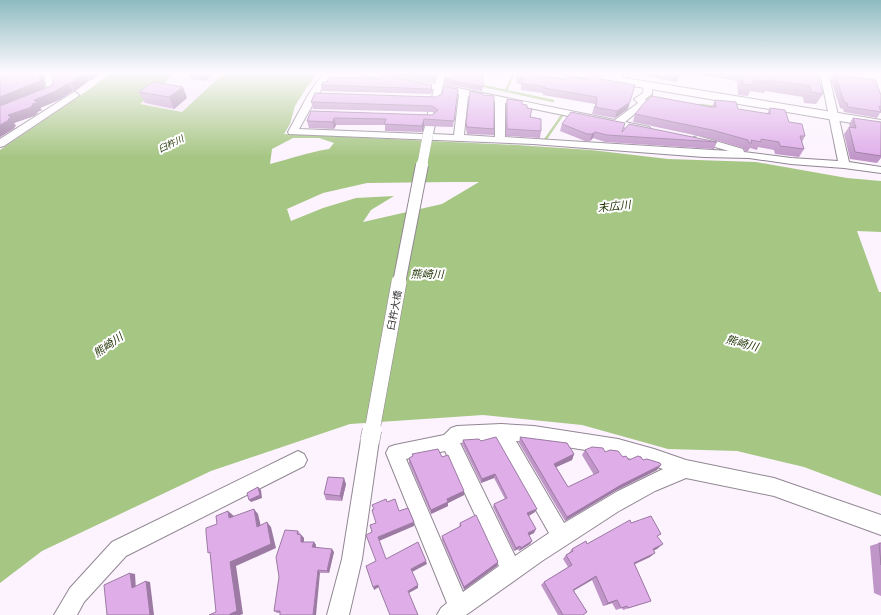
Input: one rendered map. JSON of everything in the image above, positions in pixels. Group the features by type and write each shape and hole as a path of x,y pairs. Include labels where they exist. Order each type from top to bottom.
{"main road":[{"path":"742,101 881,124"}],"street":[{"path":"0,144 65,101"},
{"path":"312,101 302,113 293,132 500,140 704,154 749,155 791,161 844,165 881,170"},
{"name":"臼杵大橋","path":"338,615 352,559 370,440 428,134 428,117 432,101"},
{"path":"459,138 463,101"},
{"path":"500,101 500,140"},
{"path":"504,101 655,131"},
{"path":"617,123 643,103 641,101"},
{"path":"830,101 844,165"},
{"path":"302,113 318,113"},
{"path":"685,137 739,151 802,159 811,162"},
{"path":"501,432 561,536"},
{"path":"686,469 666,475 623,497 561,536 453,611 395,453 449,442 457,434 501,432 534,434 618,447 654,457 686,469 774,487 881,525"},
{"path":"449,442 455,451 512,571"},
{"path":"65,615 77,595 119,549 298,460"}],"shaded area":[{"path":"144,101 195,101 183,112 140,104"}],"water":[{"path":"72,101 144,101 140,104 182,112 194,101 298,101 295,106 290,124 284,134 517,145 591,150 668,159 756,162 847,178 881,181 881,232 857,231 879,292 881,292 881,496 804,467 737,451 668,449 582,425 483,415 350,424 211,471 42,551 0,583 0,150","holes":["293,138 319,138 334,143 329,149 270,164 272,149","479,182 442,204 363,222 371,210 394,196 356,198 323,208 291,221 287,209 323,193 367,183"]}],"building":[{"path":"14,101 35,101 37,103 32,104 33,105 29,108 8,115 11,118 0,125 0,106"},
{"path":"312,101 457,101 454,121 424,119 422,126 384,124 386,119 334,118 333,122 307,121 311,111 432,115 438,110 432,106 311,102"},
{"path":"469,101 494,101 494,129 467,127 466,123"},
{"path":"507,101 522,101 522,104 527,105 527,108 532,109 530,117 541,119 541,131 507,129"},
{"path":"597,101 630,101 617,111 594,107 596,107"},
{"path":"647,101 677,101 716,107 715,101 722,101 736,102 738,109 770,114 770,108 785,110 789,122 802,124 805,136 800,136 804,149 780,146 779,142 761,139 761,142 751,140 752,143 749,143 748,140 712,130 635,114"},
{"path":"844,101 881,101 881,107 879,106 881,112 848,107 847,103"},
{"path":"571,112 625,123 622,132 629,124 717,142 607,135 595,132 592,134 587,134 562,124"},
{"path":"853,118 881,122 881,156 855,152 849,127 856,128"},
{"path":"496,437 537,509 527,513 536,529 528,533 532,541 521,548 520,546 516,548 494,504 507,498 495,474 482,479 463,440 479,439 481,441"},
{"path":"520,437 567,443 574,454 554,464 568,487 599,472 585,450 592,447 603,448 605,452 610,450 618,451 623,457 626,456 629,460 638,456 643,460 647,459 660,463 661,465 621,485 567,517"},
{"path":"438,449 442,457 448,455 464,491 447,499 448,502 431,510 409,458 413,456 412,454"},
{"path":"328,477 344,478 340,496 324,494"},
{"path":"258,487 260,495 249,500 247,493"},
{"path":"386,499 387,502 395,499 399,511 408,508 414,522 378,537 386,559 418,542 426,561 411,569 418,585 408,591 418,615 390,615 378,585 373,587 366,566 376,561 366,535 372,532 370,525 376,523 372,505"},
{"path":"254,509 257,527 267,522 271,544 230,562 237,611 230,615 209,615 216,612 206,528 217,524 216,516 228,511 229,518"},
{"path":"476,515 498,562 464,587 442,536 461,526 460,523"},
{"path":"651,516 661,534 657,536 663,544 653,549 655,553 634,563 651,601 628,608 627,606 621,608 617,600 608,603 596,576 573,590 587,612 583,615 563,615 544,582 572,565 566,555 573,551 572,549 586,541 587,544 630,520 631,523"},
{"path":"285,530 298,531 297,534 301,535 301,542 314,542 312,547 332,549 327,571 318,570 313,615 280,615 280,611 274,611 279,577 276,557"},
{"path":"879,543 881,543 881,565"},
{"path":"130,573 132,588 146,581 150,615 107,615 104,585"}],"waterway":[{"path":"700,105 716,107"},
{"path":"545,140 563,114"}],"water label":[{"name":"臼杵川","path":"171,144"},
{"name":"末広川","path":"614,206"},
{"name":"熊崎川","path":"427,274"},
{"name":"熊崎川","path":"742,343"},
{"name":"熊崎川","path":"108,345"}]}
